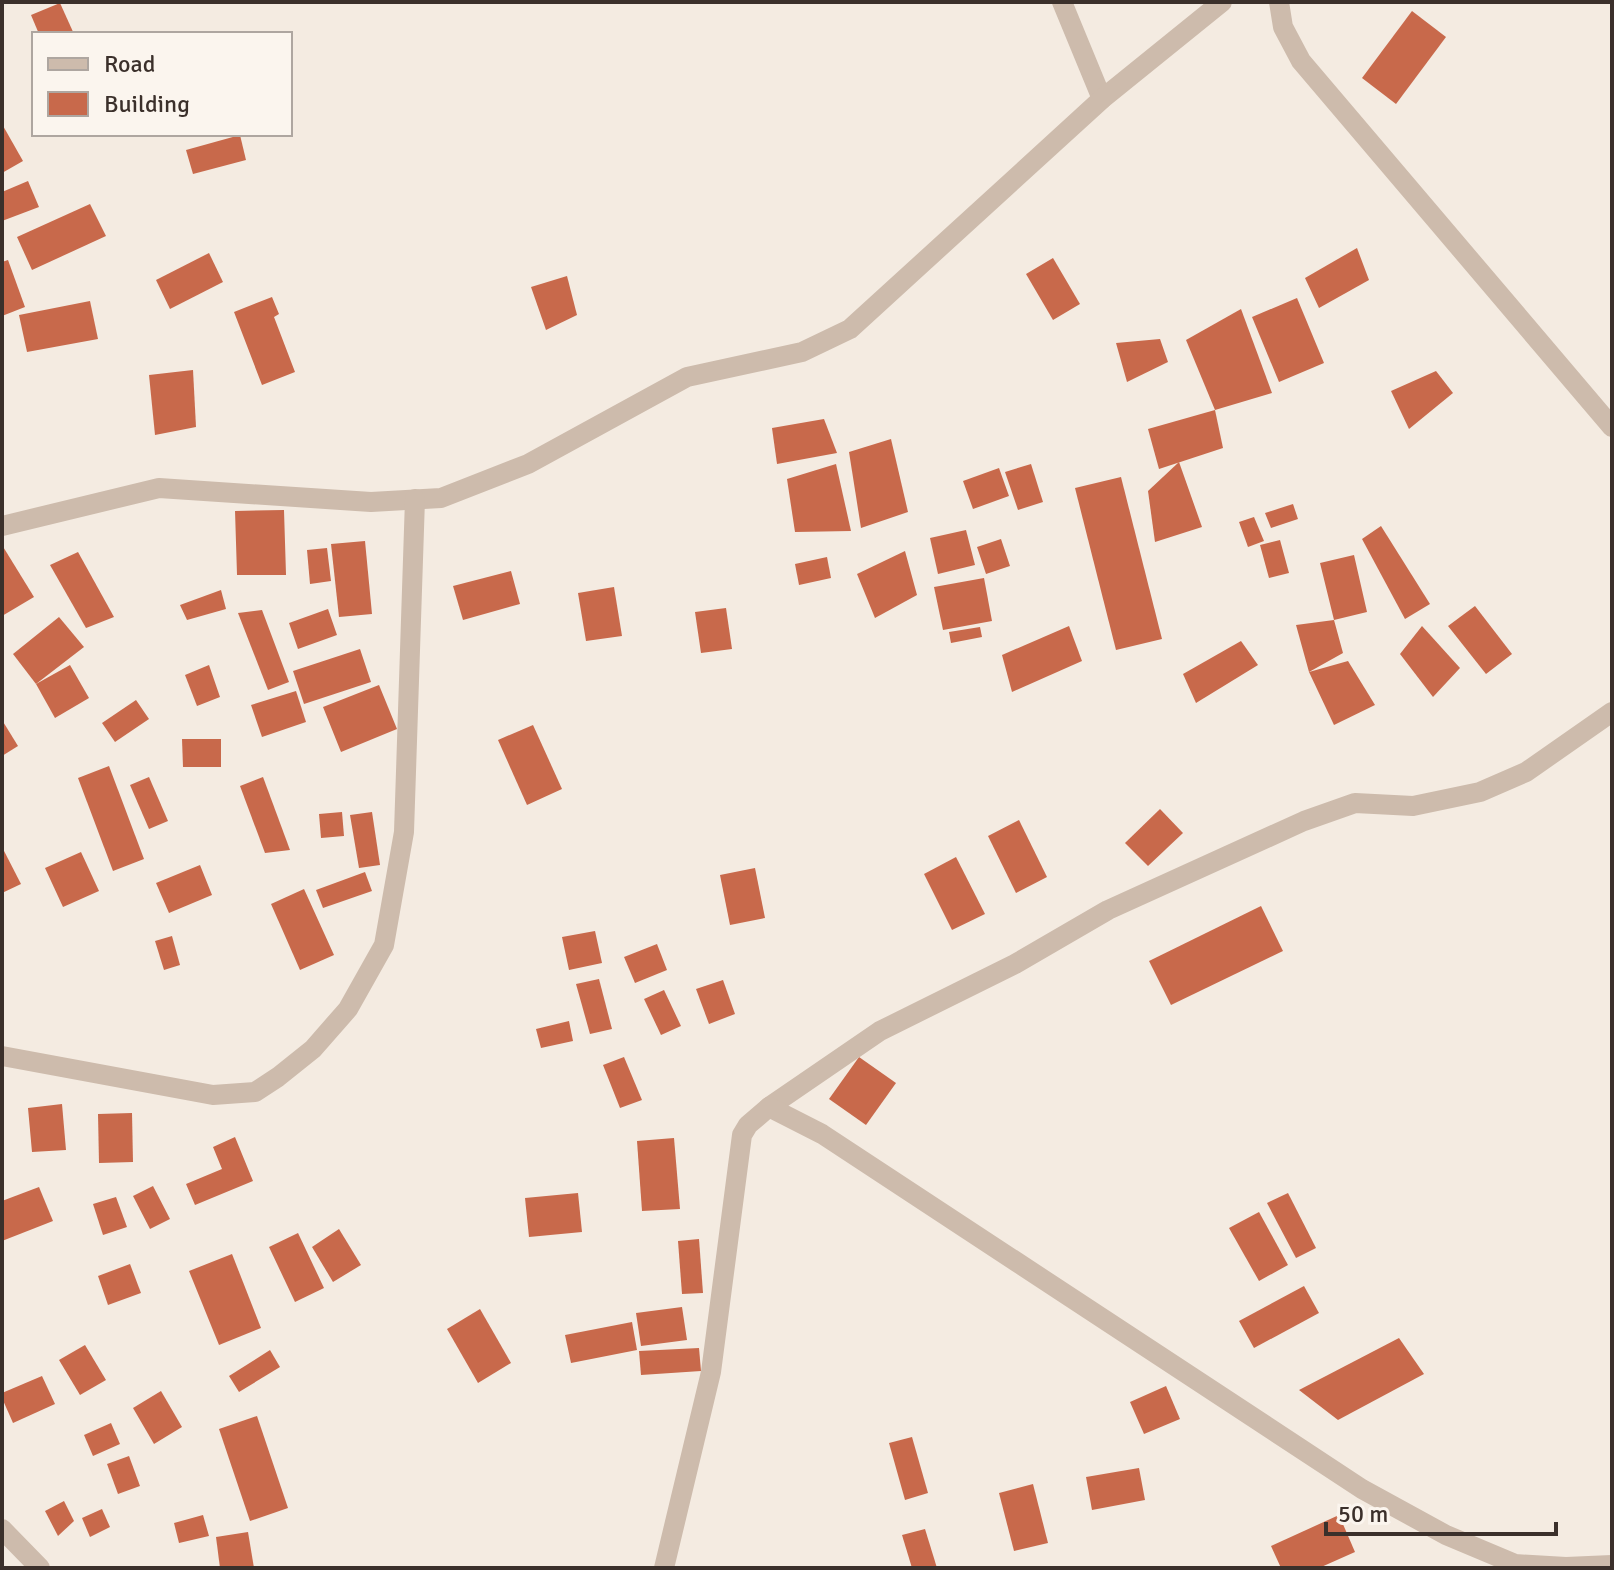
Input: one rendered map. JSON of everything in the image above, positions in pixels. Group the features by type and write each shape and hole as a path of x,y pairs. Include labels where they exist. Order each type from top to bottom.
{"street":[{"path":"1062,2 1102,99"},
{"path":"2,526 159,488 371,502 441,498 528,464 687,377 802,352 850,329 1102,99 1222,2"},
{"path":"1279,2 1283,27 1301,61 1612,427"},
{"path":"2,1056 213,1095 255,1092 313,1049 348,1009 384,945 404,832 415,499"},
{"path":"664,1568 711,1372 742,1135 748,1125 769,1107 880,1031 1015,964 1108,910 1304,821 1355,803 1413,806 1480,792 1526,772 1612,712"},
{"path":"769,1107 822,1134 1362,1489 1446,1535 1515,1564"},
{"path":"2,1529 40,1568"},
{"path":"1493,1568 1515,1564 1566,1567 1612,1565"}],"building":[{"path":"60,3 73,32 38,32 31,15"},
{"path":"1412,11 1446,37 1396,104 1362,78"},
{"path":"2,124 23,161 2,173"},
{"path":"240,136 246,160 193,174 186,150"},
{"path":"28,181 39,207 2,221 2,192"},
{"path":"90,204 106,236 32,270 17,237"},
{"path":"1357,248 1369,280 1319,308 1305,278"},
{"path":"209,253 223,282 170,309 156,280"},
{"path":"1053,258 1080,304 1053,320 1026,274"},
{"path":"8,260 25,307 2,316 2,262"},
{"path":"567,276 577,315 546,330 531,287"},
{"path":"272,297 279,314 274,317 295,372 262,385 234,312"},
{"path":"1297,298 1324,363 1279,382 1252,317"},
{"path":"90,301 98,339 27,352 19,315"},
{"path":"1241,309 1272,393 1215,410 1186,340"},
{"path":"1160,339 1168,362 1127,382 1116,343"},
{"path":"193,370 196,427 155,435 149,375"},
{"path":"1436,371 1453,393 1409,429 1391,391"},
{"path":"1215,410 1223,448 1159,469 1148,429"},
{"path":"824,419 837,453 777,464 772,428"},
{"path":"891,439 908,512 861,528 849,452"},
{"path":"1179,462 1202,527 1155,542 1148,491"},
{"path":"836,464 851,531 795,532 787,479"},
{"path":"1031,464 1043,502 1018,510 1005,472"},
{"path":"999,468 1009,496 973,509 963,481"},
{"path":"1121,477 1162,639 1116,650 1075,488"},
{"path":"1293,504 1298,519 1271,528 1265,513"},
{"path":"284,510 286,575 237,575 235,511"},
{"path":"1254,517 1264,541 1248,547 1239,522"},
{"path":"1381,526 1430,604 1405,619 1362,539"},
{"path":"966,530 975,565 938,574 930,538"},
{"path":"1001,539 1010,566 986,574 977,547"},
{"path":"1280,540 1289,573 1269,578 1260,545"},
{"path":"365,541 372,614 339,617 331,544"},
{"path":"2,545 34,597 2,616"},
{"path":"327,548 331,581 310,584 307,550"},
{"path":"905,551 917,595 875,618 857,574"},
{"path":"78,552 114,617 86,628 50,565"},
{"path":"1354,555 1367,612 1334,620 1320,563"},
{"path":"827,557 831,578 799,585 795,564"},
{"path":"511,571 520,604 463,620 453,586"},
{"path":"984,578 992,621 943,630 934,587"},
{"path":"614,587 622,636 586,641 578,593"},
{"path":"221,590 226,609 187,620 180,605"},
{"path":"1475,606 1512,654 1486,674 1448,626"},
{"path":"726,608 732,649 701,653 695,612"},
{"path":"328,609 337,635 298,649 289,623"},
{"path":"262,610 289,682 268,690 238,613"},
{"path":"59,617 84,647 36,684 13,654"},
{"path":"1334,620 1343,653 1309,672 1296,625"},
{"path":"1069,626 1082,661 1012,692 1002,655"},
{"path":"1422,626 1460,668 1433,697 1400,654"},
{"path":"980,627 982,637 951,643 949,632"},
{"path":"1241,641 1258,665 1196,703 1183,674"},
{"path":"360,649 371,682 304,704 293,671"},
{"path":"1348,661 1375,705 1334,725 1309,672"},
{"path":"70,665 89,698 55,718 36,684"},
{"path":"209,665 220,697 197,706 185,675"},
{"path":"379,685 397,729 341,752 323,707"},
{"path":"296,691 306,722 262,737 251,705"},
{"path":"136,700 149,719 115,742 102,723"},
{"path":"2,720 18,746 2,756"},
{"path":"533,725 562,789 527,805 498,740"},
{"path":"182,739 221,739 221,767 183,767"},
{"path":"109,766 144,859 113,871 78,778"},
{"path":"149,777 168,821 149,829 130,785"},
{"path":"263,777 290,850 265,853 240,786"},
{"path":"1160,809 1183,833 1148,866 1125,843"},
{"path":"342,812 344,836 321,838 319,814"},
{"path":"372,812 380,865 359,868 350,815"},
{"path":"1019,820 1047,877 1016,893 988,836"},
{"path":"2,847 21,884 2,893"},
{"path":"81,852 99,891 63,907 45,868"},
{"path":"956,857 985,914 952,930 924,874"},
{"path":"200,865 212,895 169,913 156,883"},
{"path":"755,868 765,918 730,925 720,875"},
{"path":"365,872 372,891 323,908 316,890"},
{"path":"304,889 334,955 300,970 271,904"},
{"path":"1261,906 1283,951 1171,1005 1149,961"},
{"path":"595,931 602,963 569,970 562,937"},
{"path":"172,936 180,965 164,970 155,941"},
{"path":"657,944 667,970 635,983 624,957"},
{"path":"599,979 612,1029 590,1034 576,984"},
{"path":"723,980 735,1014 709,1024 696,989"},
{"path":"664,990 681,1026 661,1035 644,999"},
{"path":"569,1021 573,1041 541,1048 536,1029"},
{"path":"624,1057 642,1100 620,1108 603,1065"},
{"path":"859,1057 896,1083 866,1125 829,1099"},
{"path":"62,1104 66,1150 32,1152 28,1108"},
{"path":"132,1113 133,1162 99,1163 98,1114"},
{"path":"235,1137 253,1181 195,1205 186,1184 222,1169 213,1147"},
{"path":"674,1138 680,1209 642,1211 637,1141"},
{"path":"153,1186 170,1219 150,1229 133,1196"},
{"path":"39,1187 53,1221 2,1241 2,1201"},
{"path":"578,1193 582,1232 529,1237 525,1198"},
{"path":"1288,1193 1316,1248 1296,1258 1267,1203"},
{"path":"116,1197 127,1227 103,1235 93,1204"},
{"path":"1259,1212 1288,1265 1259,1281 1229,1228"},
{"path":"339,1229 361,1265 333,1282 312,1247"},
{"path":"298,1233 324,1288 295,1302 269,1247"},
{"path":"699,1239 703,1293 682,1294 678,1241"},
{"path":"232,1254 261,1328 219,1345 189,1271"},
{"path":"130,1264 141,1293 108,1305 98,1276"},
{"path":"1304,1286 1319,1313 1254,1348 1239,1321"},
{"path":"682,1307 687,1340 641,1346 636,1313"},
{"path":"480,1309 511,1363 478,1383 447,1329"},
{"path":"632,1322 637,1350 571,1363 565,1335"},
{"path":"1399,1338 1424,1374 1338,1420 1299,1390"},
{"path":"85,1345 106,1380 80,1395 59,1360"},
{"path":"699,1348 701,1371 641,1375 639,1351"},
{"path":"270,1350 280,1367 239,1392 229,1376"},
{"path":"42,1376 55,1404 13,1423 2,1393"},
{"path":"1166,1386 1180,1419 1144,1434 1130,1402"},
{"path":"161,1391 182,1427 154,1444 133,1408"},
{"path":"257,1416 288,1508 250,1521 219,1429"},
{"path":"111,1423 120,1444 93,1456 84,1435"},
{"path":"912,1437 928,1493 905,1500 889,1443"},
{"path":"129,1456 140,1486 118,1494 107,1464"},
{"path":"1139,1468 1145,1500 1092,1510 1086,1477"},
{"path":"1033,1484 1048,1543 1014,1551 999,1493"},
{"path":"64,1501 74,1521 58,1536 45,1511"},
{"path":"102,1509 110,1527 90,1537 82,1518"},
{"path":"203,1515 209,1536 179,1543 174,1523"},
{"path":"1339,1515 1355,1552 1319,1568 1281,1568 1271,1546"},
{"path":"925,1529 937,1568 912,1568 902,1535"},
{"path":"248,1532 254,1568 220,1568 216,1537"}]}
